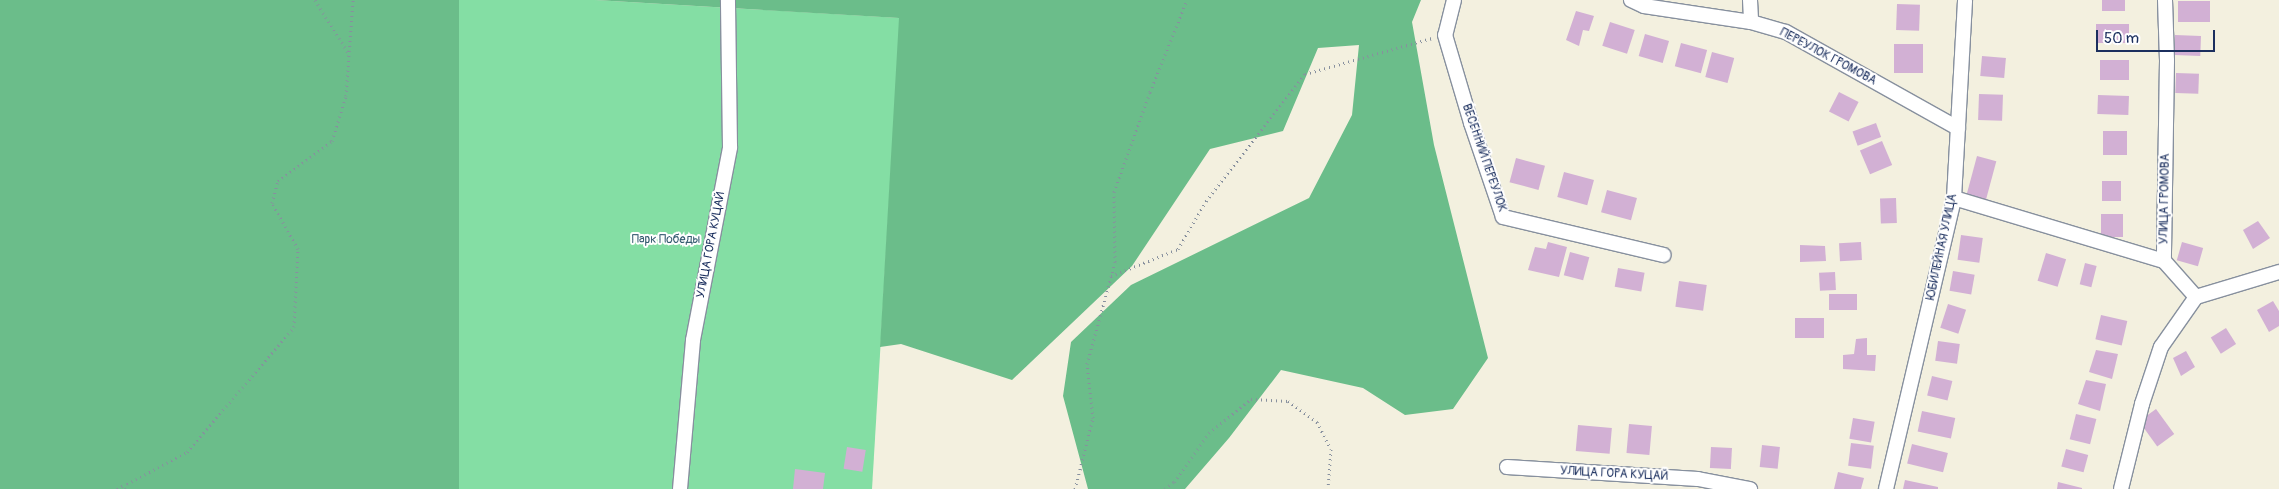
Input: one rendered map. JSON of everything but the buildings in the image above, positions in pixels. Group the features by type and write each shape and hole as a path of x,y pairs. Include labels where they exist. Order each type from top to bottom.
{"street":[{"name":"УЛИЦА ГОРА КУЦАЙ","path":"680,489 693,340 730,147 728,0"},
{"path":"1445,35 1454,0"},
{"name":"ПЕРЕУЛОК ГРОМОВА","path":"1631,0 1644,6 1751,22 1786,32 1958,128"},
{"path":"1750,0 1751,22"},
{"name":"ЮБИЛЕЙНАЯ УЛИЦА","path":"1886,489 1954,198 1965,0"},
{"name":"УЛИЦА ГРОМОВА","path":"2164,0 2167,61 2164,261 2196,296"},
{"name":"ВЕСЕННИЙ ПЕРЕУЛОК","path":"1445,35 1471,123 1503,217 1664,255"},
{"path":"1954,198 2164,261"},
{"path":"2125,485 2142,404 2161,347 2196,296 2279,272"},
{"name":"УЛИЦА ГОРА КУЦАЙ","path":"1507,468 1750,489"}],"path":[{"path":"315,0 350,55"},
{"path":"117,489 187,452 294,327 298,249 272,203 278,181 332,140 346,96 353,0"},
{"path":"1075,489 1093,418 1086,364 1115,262 1114,192 1150,92 1187,0"},
{"path":"1111,276 1178,249 1206,201 1305,74 1445,35"},
{"path":"1165,489 1174,482 1209,433 1251,399 1288,401 1317,422 1331,448 1328,489"},
{"path":"126,484 126,489"}],"green space":[{"path":"0,0 459,0 459,489 0,489"},
{"name":"Парк Победы","path":"459,0 595,0 900,18 872,489 430,489"},
{"path":"595,0 1421,0 1412,22 1434,145 1488,358 1453,409 1405,415 1363,388 1281,370 1229,438 1185,489 1088,489 1063,396 1071,342 1131,285 1309,198 1352,115 1359,45 1318,48 1283,131 1210,149 1132,266 1012,380 901,344 880,347 899,18"}]}
